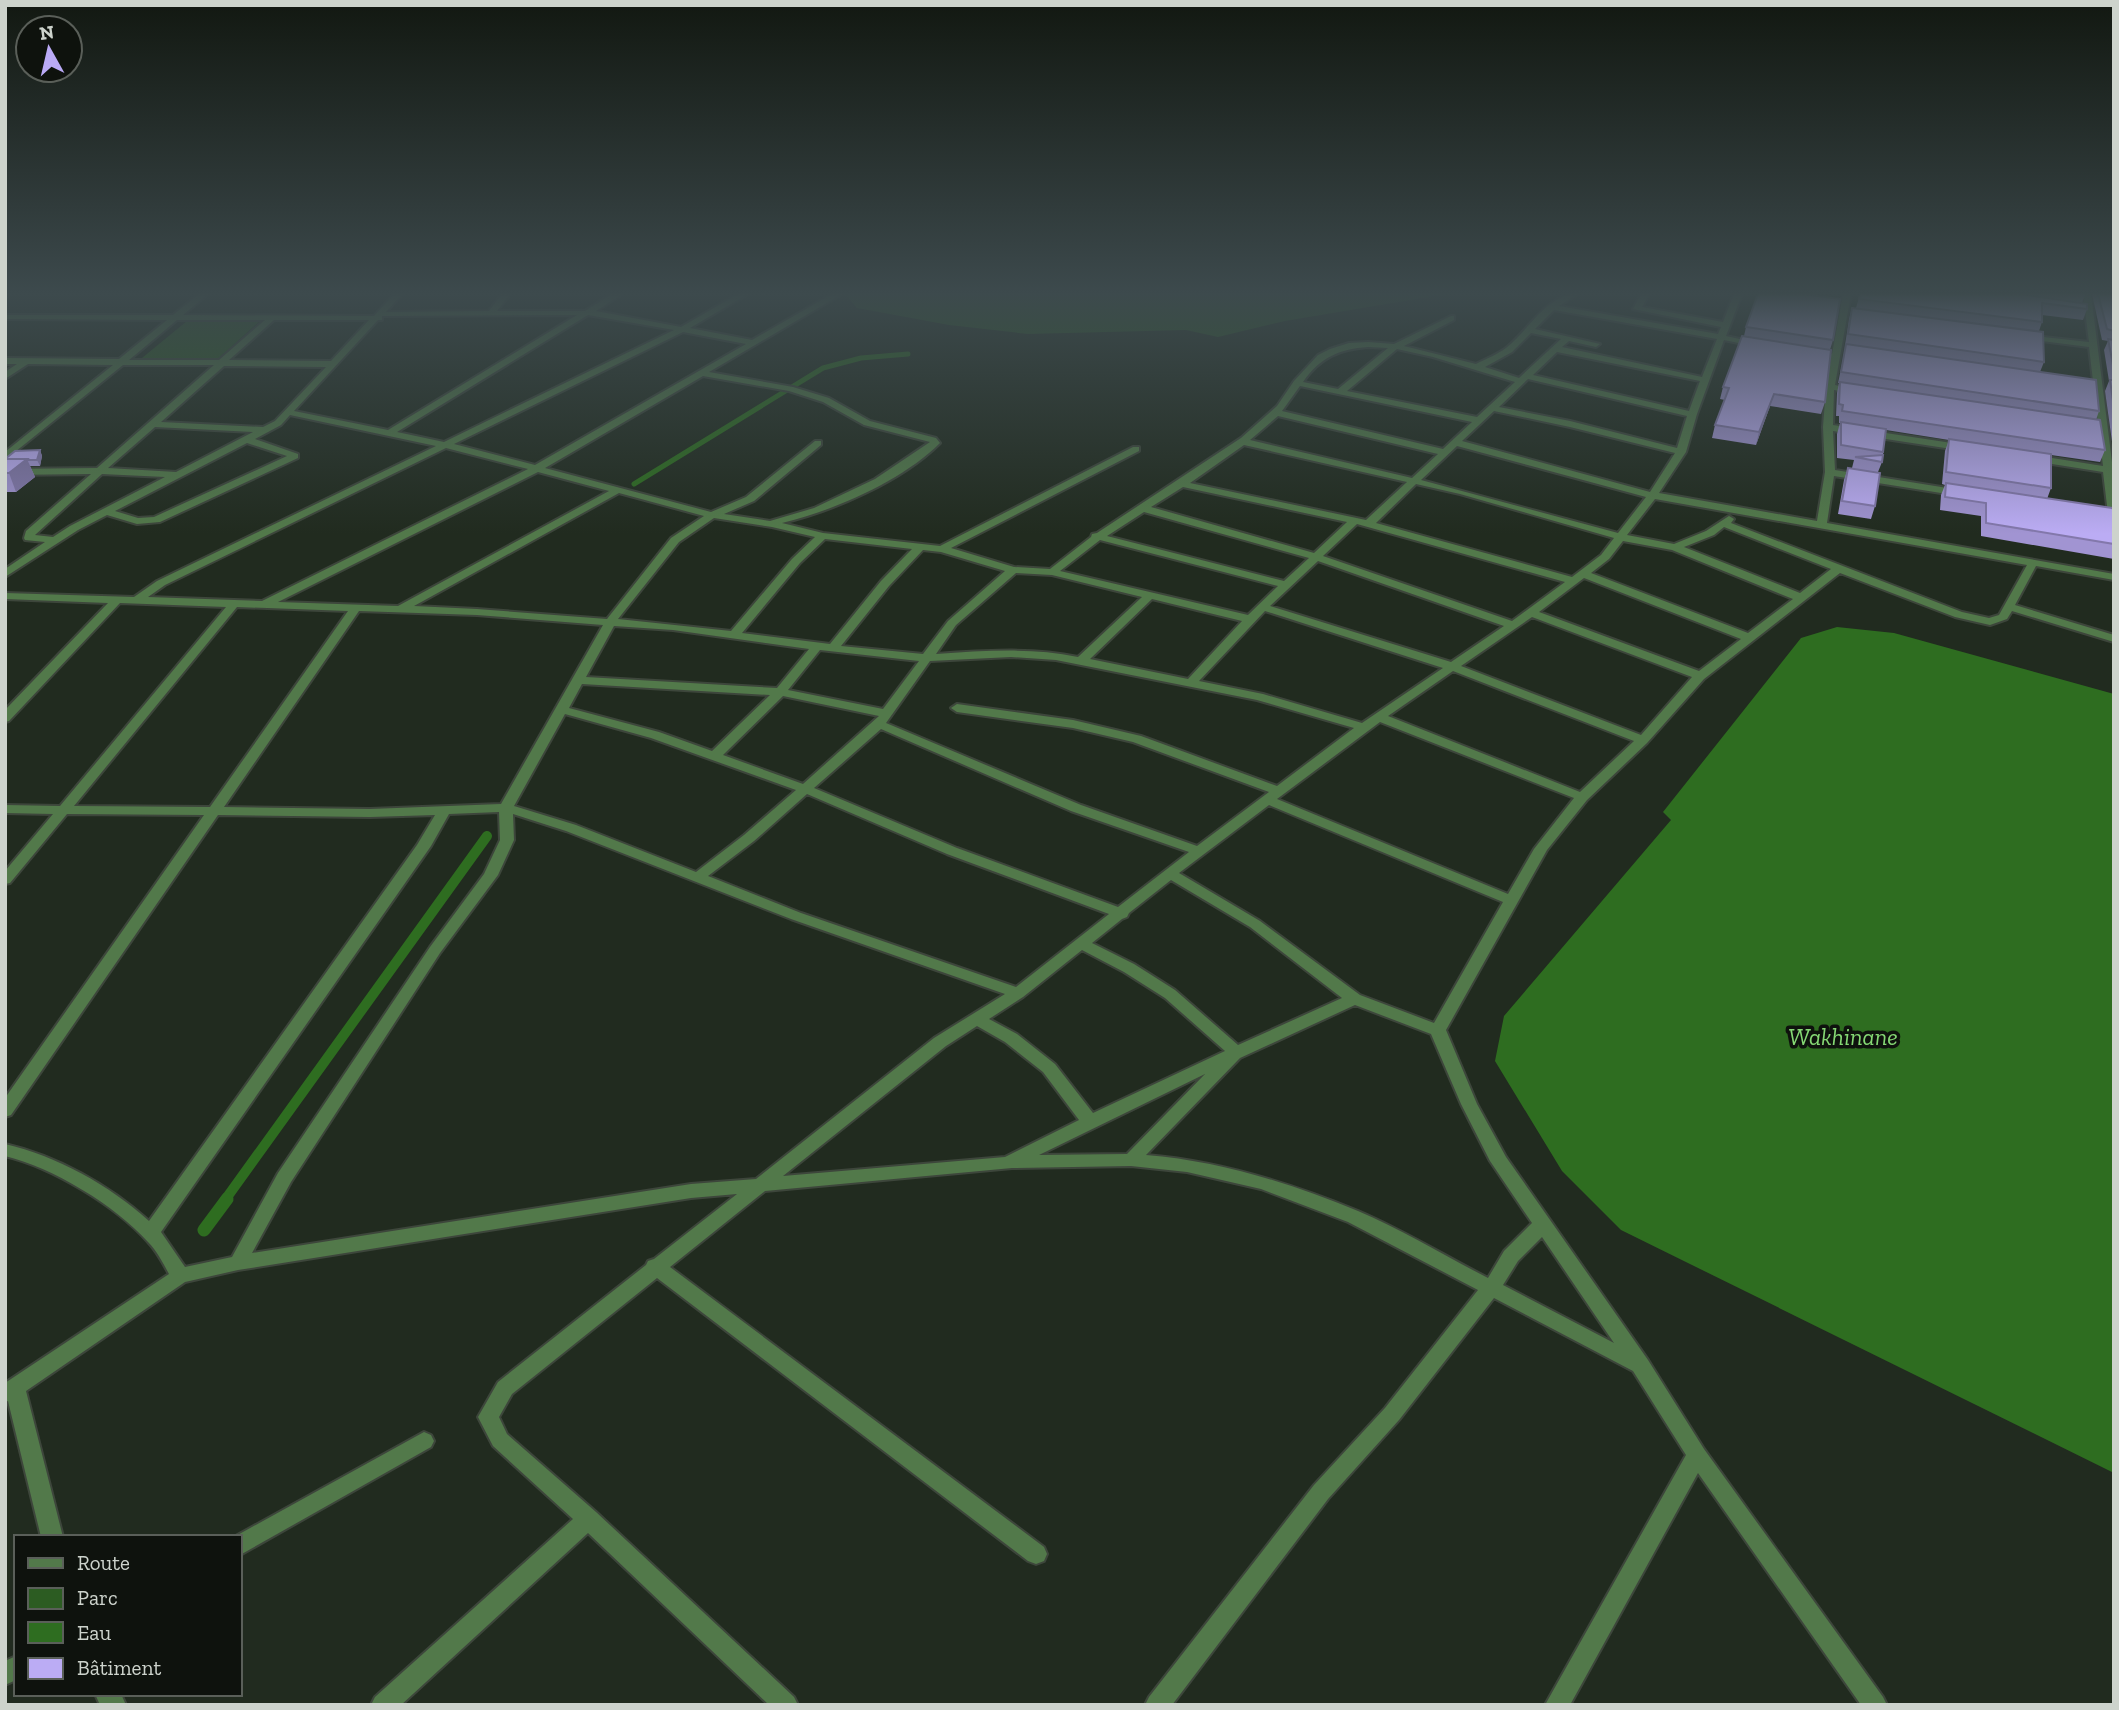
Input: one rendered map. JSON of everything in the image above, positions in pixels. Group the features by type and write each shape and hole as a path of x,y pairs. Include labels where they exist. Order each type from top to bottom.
{"street":[{"path":"5,457 110,374"},
{"path":"53,540 29,538 30,533 209,374"},
{"path":"5,574 53,540 268,430 291,413 324,374"},
{"path":"391,432 485,374"},
{"path":"136,601 160,583 592,374"},
{"path":"264,605 536,469 699,374"},
{"path":"705,374 790,389 826,400 867,423 933,440 935,443 891,477 821,508 770,524"},
{"path":"1052,572 1096,536 1146,509 1244,442 1277,413 1303,374"},
{"path":"1341,391 1363,374"},
{"path":"1501,374 1692,414"},
{"path":"1369,523 1410,482 1530,374"},
{"path":"1676,374 1706,380"},
{"path":"786,1705 500,1440 488,1416 505,1388 754,1187 940,1042 1018,992 1364,727 1531,613 1605,557 1662,483 1681,452 1692,414 1708,374"},
{"path":"1821,526 1830,472 1828,427 1833,374"},
{"path":"2097,374 2097,387 2109,418 2102,428 2113,519 2100,515"},
{"path":"1297,383 1477,420"},
{"path":"2083,385 2097,387"},
{"path":"1830,387 1871,393"},
{"path":"1491,408 1589,428 1681,452"},
{"path":"291,413 447,445 712,515 770,524 823,537 942,549 1013,570 1052,572 1250,619"},
{"path":"1277,413 1443,452"},
{"path":"152,424 268,430"},
{"path":"2088,426 2102,428"},
{"path":"1828,427 1970,449"},
{"path":"107,512 137,521 156,520 295,456 249,440"},
{"path":"1244,442 1462,492 1621,537 1675,547 1799,597"},
{"path":"1454,442 1651,495 2114,577"},
{"path":"238,1263 284,1178 435,950 491,875 507,841 506,808 611,621 675,540 712,515 750,499 818,443"},
{"path":"942,549 1136,449"},
{"path":"2025,457 2107,470"},
{"path":"5,472 101,471 182,475"},
{"path":"1830,472 1978,496"},
{"path":"1182,484 1369,523 1579,577 1747,637"},
{"path":"397,611 616,491"},
{"path":"1146,509 1314,556 1513,625"},
{"path":"1675,547 1725,524 1737,511"},
{"path":"1192,682 1262,607 1355,520"},
{"path":"1725,524 1837,570 1973,620 1998,621 2034,563"},
{"path":"1096,536 1286,585"},
{"path":"735,634 796,561 823,537"},
{"path":"832,649 873,601 881,586 920,547"},
{"path":"698,877 805,789 883,719 952,623 1013,570"},
{"path":"1438,1030 1541,849 1582,797 1643,740 1700,676 1837,570"},
{"path":"1083,659 1151,594"},
{"path":"5,596 477,612 611,621 735,634 832,649 927,658 1011,653 1083,659 1192,682 1364,727"},
{"path":"5,718 116,601"},
{"path":"5,880 233,605"},
{"path":"1262,607 1450,666 1643,740"},
{"path":"2009,607 2114,639"},
{"path":"5,1111 356,608"},
{"path":"1531,613 1700,676"},
{"path":"714,757 780,692 817,647"},
{"path":"578,680 780,692 883,719 1076,807 1199,851"},
{"path":"957,708 1073,724 1137,739 1513,901"},
{"path":"563,710 655,735 805,789 952,851 1122,914"},
{"path":"1380,717 1582,797"},
{"path":"5,809 214,812 444,811 506,808 571,828 796,916 1018,992"},
{"path":"151,1232 424,846 444,811"},
{"path":"1170,874 1255,924 1354,999 1438,1030 1469,1104 1499,1161 1641,1366 1697,1455 1875,1705"},
{"path":"1082,944 1129,968 1170,994 1236,1052"},
{"path":"1007,1163 1236,1052 1354,999"},
{"path":"977,1019 1011,1038 1049,1068 1090,1122"},
{"path":"1131,1160 1236,1052"},
{"path":"5,1150 18,1152 57,1169 151,1232 180,1276"},
{"path":"51,1535 10,1391 180,1276 238,1263 691,1191 1007,1163 1131,1160 1187,1165 1264,1183 1354,1217 1641,1366"},
{"path":"1157,1705 1321,1492 1392,1414 1491,1288 1511,1256 1542,1225"},
{"path":"655,1266 1036,1554"},
{"path":"242,1544 424,1441"},
{"path":"1557,1705 1697,1455"},
{"path":"383,1705 588,1520"}],"water":[{"name":"Wakhinane","path":"1837,627 1894,633 2114,694 2114,1473 1621,1230 1562,1171 1495,1061 1504,1016 1671,820 1663,812 1801,638"}],"building":[{"path":"1728,374 1828,374 1825,402 1774,394 1759,432 1715,425 1729,388 1723,387"},
{"path":"1853,374 2053,374 2096,380 2099,411"},
{"path":"2110,380 2114,380 2114,408"},
{"path":"1840,382 2100,420 2105,450 1842,411 1843,405 1839,404"},
{"path":"1841,422 1886,429 1883,452 1841,445"},
{"path":"1949,439 2051,454 2051,488 1946,472"},
{"path":"40,450 37,460 5,459 15,451"},
{"path":"1883,455 1882,462 1855,457"},
{"path":"5,459 27,459 9,473 5,473"},
{"path":"1848,468 1880,473 1875,506 1842,501"},
{"path":"1946,483 2112,508 2114,544 1986,523 1986,503 1945,497"}],"waterway":[{"path":"634,484 814,374"},
{"path":"225,1200 487,836"},
{"path":"204,1230 227,1199"}]}
